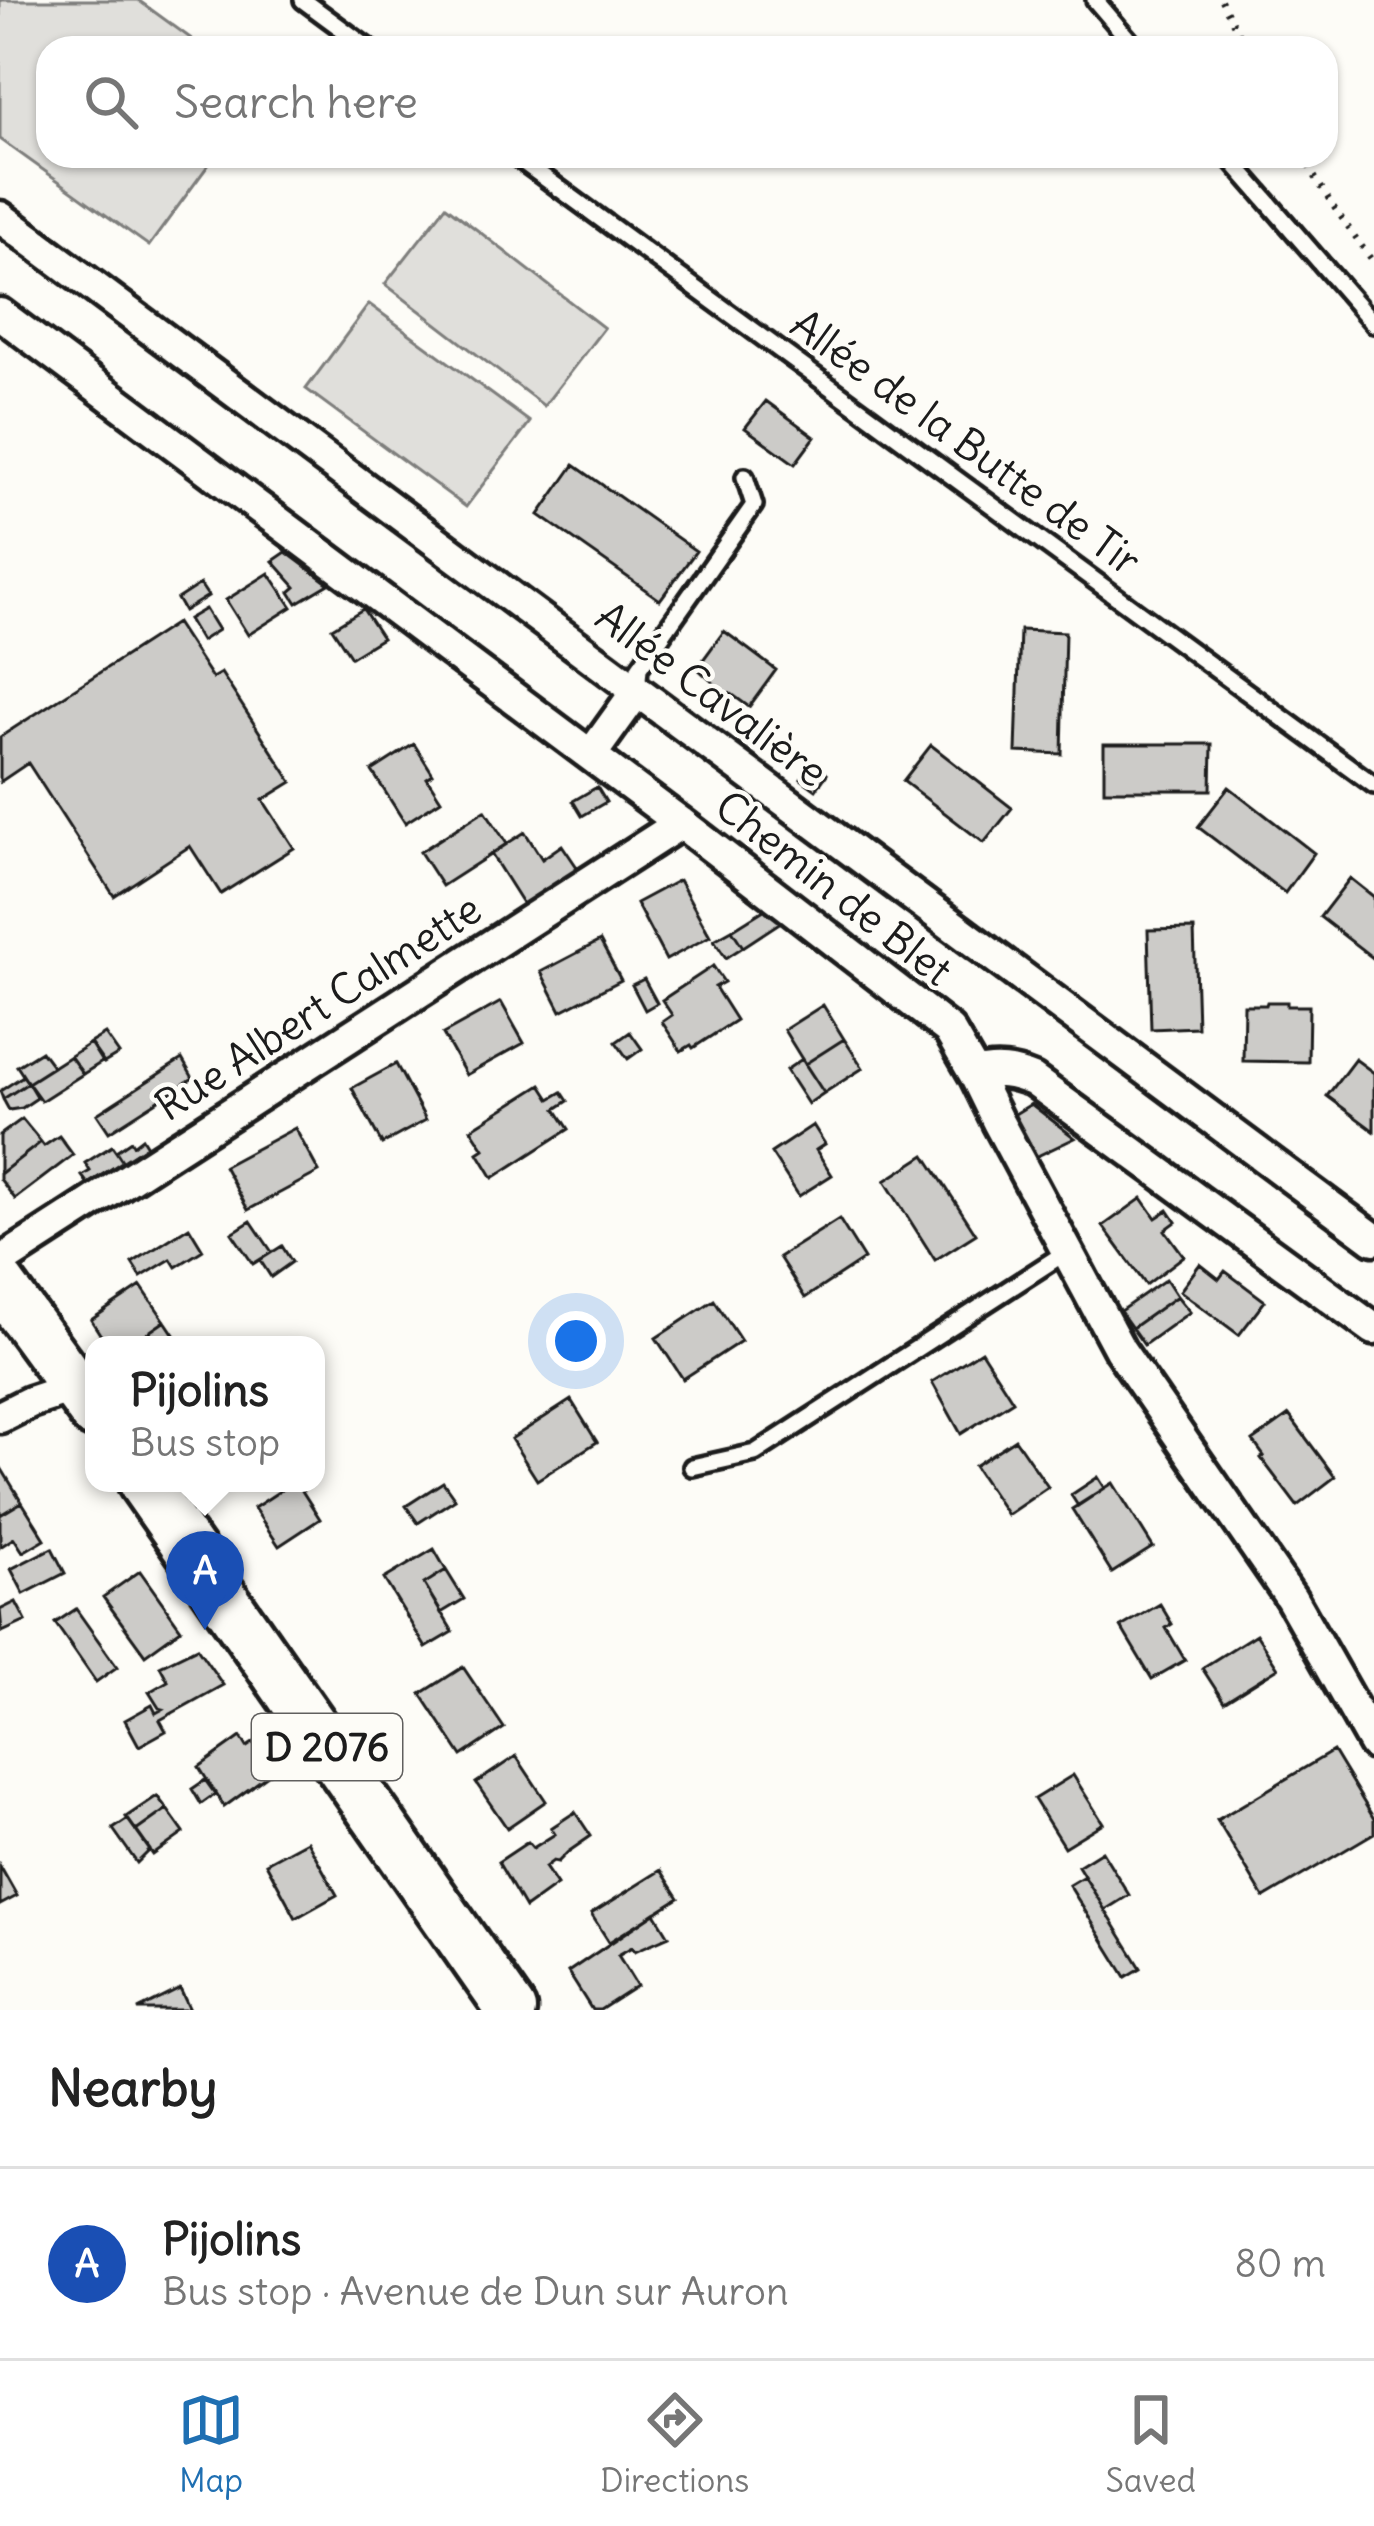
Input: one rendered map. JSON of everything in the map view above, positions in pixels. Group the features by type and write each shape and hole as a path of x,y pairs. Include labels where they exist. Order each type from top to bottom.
{"main road":[{"path":"0,1284 84,1400"},
{"name":"D 2076","path":"149,1492 511,2010"}],"street":[{"name":"Allée Cavalière","path":"0,217 1374,1239"},
{"name":"Chemin de Blet","path":"0,314 591,755 949,1030 1120,1350 1291,1598 1374,1744"},
{"path":"591,755 637,691"},
{"name":"Rue Albert Calmette","path":"0,1262 681,823"},
{"path":"976,1075 1015,1072 1033,1080 1374,1329"},
{"path":"0,1417 30,1402 84,1400"}],"lane":[{"path":"303,0 352,36"},
{"path":"1095,0 1126,36"},
{"name":"Allée de la Butte de Tir","path":"531,168 1374,785"},
{"path":"1238,168 1374,324"},
{"path":"637,691 639,668 754,506 745,477"},
{"path":"692,1468 755,1453 1066,1252"}],"path":[{"path":"1221,0 1240,36"},
{"path":"1309,168 1374,263"}],"shaded area":[{"path":"0,0 138,0 188,36 36,36 36,165 0,139"},
{"path":"40,168 206,168 149,246"},
{"path":"446,206 604,328 544,406 385,284"},
{"path":"369,304 530,422 466,507 306,389"}],"building":[{"path":"766,401 815,437 795,464 745,428"},
{"path":"574,465 696,551 660,600 539,515"},
{"path":"286,552 329,584 297,603 290,592 296,587 273,561"},
{"path":"269,573 292,607 248,635 226,600"},
{"path":"200,584 208,596 184,611 177,599"},
{"path":"205,609 218,630 201,641 188,619"},
{"path":"363,609 382,638 351,657 332,628"},
{"path":"176,623 212,678 221,673 292,782 263,800 294,848 221,894 190,846 114,896 28,763 0,782 0,737"},
{"path":"1020,630 1065,632 1062,754 1016,752"},
{"path":"724,631 776,670 749,707 728,696 697,668"},
{"path":"414,744 433,774 427,778 441,800 405,823 372,771"},
{"path":"1104,744 1212,744 1211,790 1104,790"},
{"path":"931,745 1012,808 984,843 903,781"},
{"path":"812,763 827,774 816,790 801,779"},
{"path":"597,787 606,802 582,816 573,801"},
{"path":"1229,787 1314,853 1285,893 1198,827"},
{"path":"485,810 507,844 442,886 420,852"},
{"path":"525,832 542,859 562,845 579,870 524,906 491,854"},
{"path":"1350,878 1374,897 1374,959 1320,917"},
{"path":"679,880 710,936 666,960 636,903"},
{"path":"767,908 784,920 743,947 732,930"},
{"path":"1194,929 1197,1027 1151,1029 1148,930"},
{"path":"732,930 743,947 726,958 714,940"},
{"path":"600,941 621,980 561,1011 541,972"},
{"path":"713,966 724,982 715,987 736,1020 681,1051 662,1022 672,1015 662,1000"},
{"path":"644,979 657,1003 645,1010 632,985"},
{"path":"501,1002 524,1043 466,1075 443,1034"},
{"path":"823,1005 844,1039 805,1064 784,1030"},
{"path":"1244,1005 1309,1006 1308,1062 1243,1061"},
{"path":"630,1032 642,1049 628,1059 616,1042"},
{"path":"105,1034 119,1054 104,1063 90,1043"},
{"path":"844,1039 863,1068 824,1093 805,1064"},
{"path":"90,1043 102,1062 83,1074 70,1056"},
{"path":"41,1051 53,1067 28,1083 17,1066"},
{"path":"70,1056 83,1074 41,1101 28,1083"},
{"path":"182,1059 193,1078 109,1132 97,1114"},
{"path":"802,1059 824,1093 808,1104 786,1070"},
{"path":"1355,1059 1374,1073 1374,1131 1327,1096"},
{"path":"396,1064 426,1120 382,1144 352,1088"},
{"path":"23,1076 28,1083 3,1099 0,1091"},
{"path":"28,1083 37,1098 9,1110 3,1099"},
{"path":"541,1085 550,1099 562,1092 568,1101 556,1109 569,1129 493,1178 478,1153 484,1149 471,1129"},
{"path":"1031,1104 1075,1138 1031,1159 1010,1117"},
{"path":"22,1119 41,1142 0,1174 0,1135"},
{"path":"813,1125 825,1144 816,1150 832,1175 799,1196 771,1153"},
{"path":"295,1128 319,1172 248,1210 224,1166"},
{"path":"59,1136 73,1155 15,1199 0,1174 41,1142 44,1146"},
{"path":"142,1138 147,1146 123,1162 116,1151"},
{"path":"112,1146 123,1162 88,1184 82,1176 90,1171 85,1163"},
{"path":"925,1155 976,1234 935,1260 885,1181"},
{"path":"1142,1198 1156,1218 1168,1210 1176,1222 1165,1230 1184,1256 1146,1285 1103,1226"},
{"path":"839,1219 864,1259 805,1298 779,1257"},
{"path":"251,1221 272,1252 253,1264 232,1233"},
{"path":"189,1227 203,1250 176,1267 171,1259 141,1277 132,1263"},
{"path":"282,1246 292,1262 271,1277 260,1260"},
{"path":"1200,1264 1219,1279 1225,1271 1265,1301 1239,1335 1180,1291"},
{"path":"1166,1279 1177,1296 1132,1328 1120,1311"},
{"path":"141,1286 165,1321 143,1336 101,1336 91,1320"},
{"path":"1177,1296 1190,1312 1144,1345 1132,1328"},
{"path":"714,1300 741,1341 683,1379 656,1338"},
{"path":"165,1321 175,1336 143,1336"},
{"path":"981,1351 1013,1401 961,1434 932,1382"},
{"path":"571,1400 597,1442 537,1480 511,1439"},
{"path":"1289,1415 1335,1477 1297,1506 1253,1441"},
{"path":"1015,1439 1048,1487 1007,1515 974,1466"},
{"path":"0,1466 22,1502 0,1515"},
{"path":"1098,1477 1105,1488 1078,1506 1071,1495"},
{"path":"443,1482 455,1499 418,1523 406,1506"},
{"path":"1113,1483 1153,1547 1112,1573 1072,1509"},
{"path":"278,1492 303,1492 320,1519 279,1546 254,1508"},
{"path":"22,1502 45,1539 23,1552 14,1538 0,1547 0,1515"},
{"path":"52,1548 65,1573 24,1594 11,1569"},
{"path":"434,1549 446,1570 424,1584 453,1632 426,1648 384,1579"},
{"path":"446,1570 464,1599 441,1613 424,1584"},
{"path":"140,1571 181,1629 145,1655 103,1597"},
{"path":"16,1602 26,1621 2,1632 0,1610"},
{"path":"1160,1604 1172,1624 1166,1628 1185,1660 1152,1679 1121,1627"},
{"path":"76,1609 117,1667 96,1682 55,1623"},
{"path":"1256,1634 1278,1668 1224,1702 1202,1668"},
{"path":"197,1648 223,1685 160,1720 166,1731 139,1746 125,1720 152,1705 156,1713 163,1709 149,1692 168,1681 160,1666"},
{"path":"463,1667 504,1728 462,1756 421,1694"},
{"path":"241,1737 247,1747 259,1739 279,1767 224,1807 199,1767"},
{"path":"1333,1751 1374,1819 1374,1833 1264,1898 1217,1820"},
{"path":"516,1756 546,1801 507,1828 476,1783"},
{"path":"1073,1775 1103,1823 1064,1847 1034,1799"},
{"path":"205,1780 215,1794 201,1804 192,1789"},
{"path":"157,1796 167,1809 136,1831 126,1817"},
{"path":"167,1809 184,1833 153,1855 136,1831"},
{"path":"575,1812 591,1836 545,1867 557,1885 525,1908 498,1862 528,1842 533,1848 555,1834 551,1828"},
{"path":"128,1819 150,1850 137,1863 113,1829"},
{"path":"307,1841 337,1895 296,1918 266,1863"},
{"path":"1102,1851 1129,1895 1105,1910 1078,1866"},
{"path":"0,1866 17,1896 0,1905"},
{"path":"661,1870 679,1898 609,1942 591,1914"},
{"path":"1084,1876 1141,1968 1126,1977 1069,1885"},
{"path":"655,1913 669,1936 618,1955 637,1986 600,2010 592,2010 568,1972"},
{"path":"180,1989 190,2010 138,2010"}],"place":[{"name":"Pijolins","path":"205,1630"}]}
